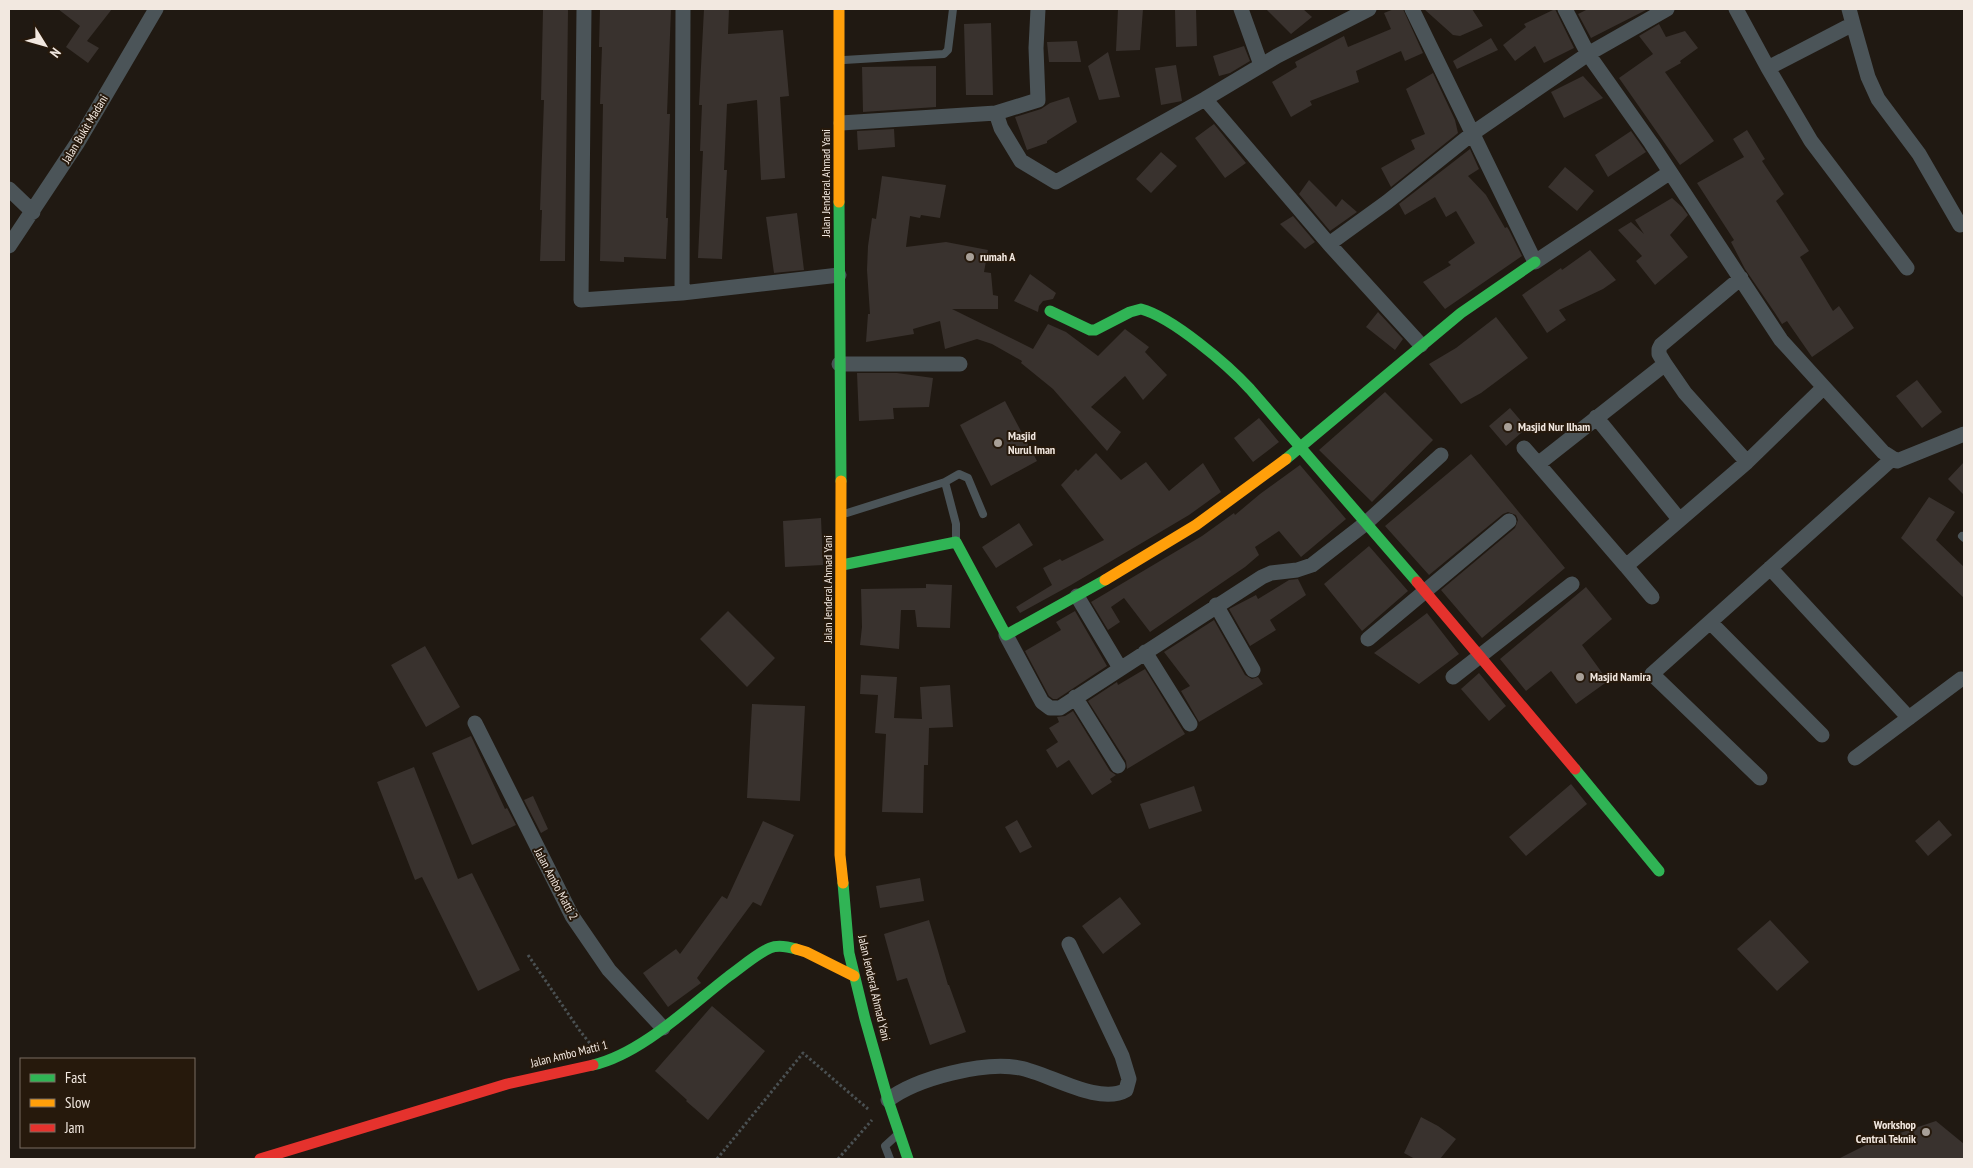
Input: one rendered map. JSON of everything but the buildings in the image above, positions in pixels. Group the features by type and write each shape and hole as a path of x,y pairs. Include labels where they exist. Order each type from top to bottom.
{"main road":[{"name":"Jalan Jenderal Ahmad Yani","path":"839,9 839,364 842,515 840,855 848,953 888,1100 908,1159"},
{"path":"842,565 956,542 1006,635 1078,596 1196,525 1302,448 1421,345 1474,304 1535,262"},
{"path":"1050,311 1090,330 1095,330 1142,309 1153,312 1231,370 1302,448 1425,590 1659,871"},
{"name":"Jalan Ambo Matti 1","path":"260,1159 507,1084 605,1062 629,1051 663,1028 744,965 771,947 788,947 806,952 854,976"}],"street":[{"name":"Jalan Bukit Madani","path":"9,246 78,142 156,9"},
{"path":"584,9 581,300 682,293 840,275"},
{"path":"682,293 683,9"},
{"path":"840,124 996,113 1038,100 1036,48 1038,9"},
{"path":"1241,9 1261,65"},
{"path":"996,113 1021,162 1056,182 1205,99 1261,65 1368,9"},
{"path":"1412,9 1535,262 1670,173"},
{"path":"1565,9 1588,54 1781,340 1823,388 1892,459 1897,461 1964,434"},
{"path":"1328,244 1387,202 1473,133 1588,54 1667,9"},
{"path":"1736,9 1768,68 1812,140 1907,268"},
{"path":"1848,9 1868,77 1878,99 1919,154 1960,225"},
{"path":"1768,68 1853,24"},
{"path":"1205,99 1328,244 1421,345"},
{"path":"9,189 32,212"},
{"path":"1740,278 1658,349 1665,364 1685,393 1747,462"},
{"path":"839,364 960,364"},
{"path":"1538,464 1665,364"},
{"path":"1626,566 1747,462 1823,388"},
{"path":"1596,417 1679,519"},
{"path":"1524,448 1652,597"},
{"path":"1006,635 1044,704 1050,708 1060,708 1216,605 1268,574 1297,570 1312,565 1366,523 1441,456"},
{"path":"1760,778 1652,674 1892,459"},
{"path":"1368,639 1509,521"},
{"path":"1770,568 1909,718"},
{"path":"1453,677 1572,584"},
{"path":"1078,596 1120,668"},
{"path":"1216,605 1253,670"},
{"path":"1710,622 1822,735"},
{"path":"1145,652 1190,724"},
{"path":"1855,758 1961,679"},
{"path":"1075,697 1118,766"},
{"name":"Jalan Ambo Matti 2","path":"476,723 572,916 609,970 663,1028"},
{"path":"888,1100 898,1092 924,1082 980,1068 1020,1068 1073,1087 1107,1094 1116,1094 1126,1090 1129,1079 1122,1056 1069,944"}],"lane":[{"path":"840,61 944,54 948,50 953,9"},
{"path":"842,515 945,482 959,474 968,478 983,514"},
{"path":"945,482 956,524 956,542"},
{"path":"890,1159 885,1146 899,1133"}],"path":[{"path":"528,955 580,1031 605,1062"},
{"path":"717,1159 803,1053 869,1110"},
{"path":"838,1159 888,1100"}],"traffic: fast":[{"path":"839,202 841,481"},
{"path":"1286,459 1461,313 1535,262"},
{"path":"1050,311 1090,330 1095,330 1130,312 1141,309 1168,322 1199,343 1250,389 1417,582"},
{"path":"842,565 956,542 1006,635 1105,580"},
{"path":"1575,769 1659,871"},
{"path":"843,883 849,953 888,1100 908,1159"},
{"path":"593,1065 629,1051 647,1040 754,957 770,948 787,947 796,949"}],"traffic: slow":[{"path":"839,9 839,202"},
{"path":"1105,580 1196,525 1286,459"},
{"path":"841,481 840,855 843,883"},
{"path":"796,949 806,952 854,976"}],"traffic: jam":[{"path":"1417,582 1575,769"},
{"path":"260,1159 507,1084 593,1065"}],"place":[{"name":"rumah A","path":"970,257"},
{"name":"Masjid Nur Ilham","path":"1508,427"},
{"name":"Masjid Nurul Iman","path":"998,443"},
{"name":"Masjid Namira","path":"1580,677"},
{"name":"Workshop Central Teknik","path":"1926,1132"}]}
